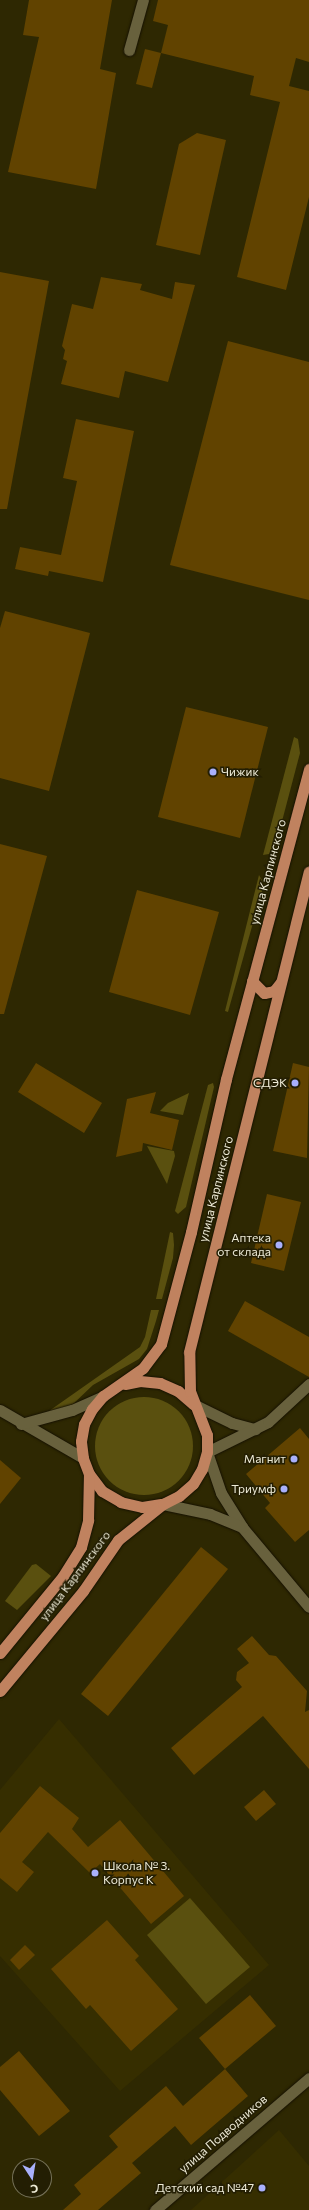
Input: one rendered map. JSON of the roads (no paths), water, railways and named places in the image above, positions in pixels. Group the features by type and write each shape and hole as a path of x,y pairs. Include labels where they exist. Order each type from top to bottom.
{"main road":[{"name":"улица Карпинского","path":"163,1504 142,1507 121,1502 102,1491 89,1474 82,1458 81,1441 84,1424 92,1409 103,1396 143,1368 163,1337 252,982 309,769"},
{"name":"улица Карпинского","path":"0,1691 83,1591 118,1540 163,1504 179,1496 193,1484 202,1469 207,1452 204,1424 193,1404 190,1391 189,1352 309,872"},
{"path":"252,982 264,993 274,991 281,982"},
{"name":"улица Карпинского","path":"120,1385 140,1381 160,1382 178,1391 193,1404"},
{"name":"улица Карпинского","path":"0,1653 63,1576 81,1547 88,1520 89,1474"}],"street":[{"path":"129,50 143,0"},
{"path":"309,1384 268,1422 207,1452 221,1493 242,1527 309,1607"},
{"path":"21,1424 72,1410 103,1396"},
{"path":"193,1404 232,1423 255,1429"},
{"path":"0,1410 21,1424 82,1458"},
{"path":"163,1504 210,1514 242,1527"},
{"name":"улица Подводников","path":"155,2210 309,2078"}],"place":[{"name":"Чижик","path":"213,772"},
{"name":"СДЭК","path":"295,1083"},
{"name":"Аптека от склада","path":"279,1245"},
{"name":"Магнит","path":"294,1459"},
{"name":"Триумф","path":"284,1489"},
{"name":"Школа № 3. Корпус К","path":"95,1873"},
{"name":"Детский сад №47","path":"262,2188"}]}
